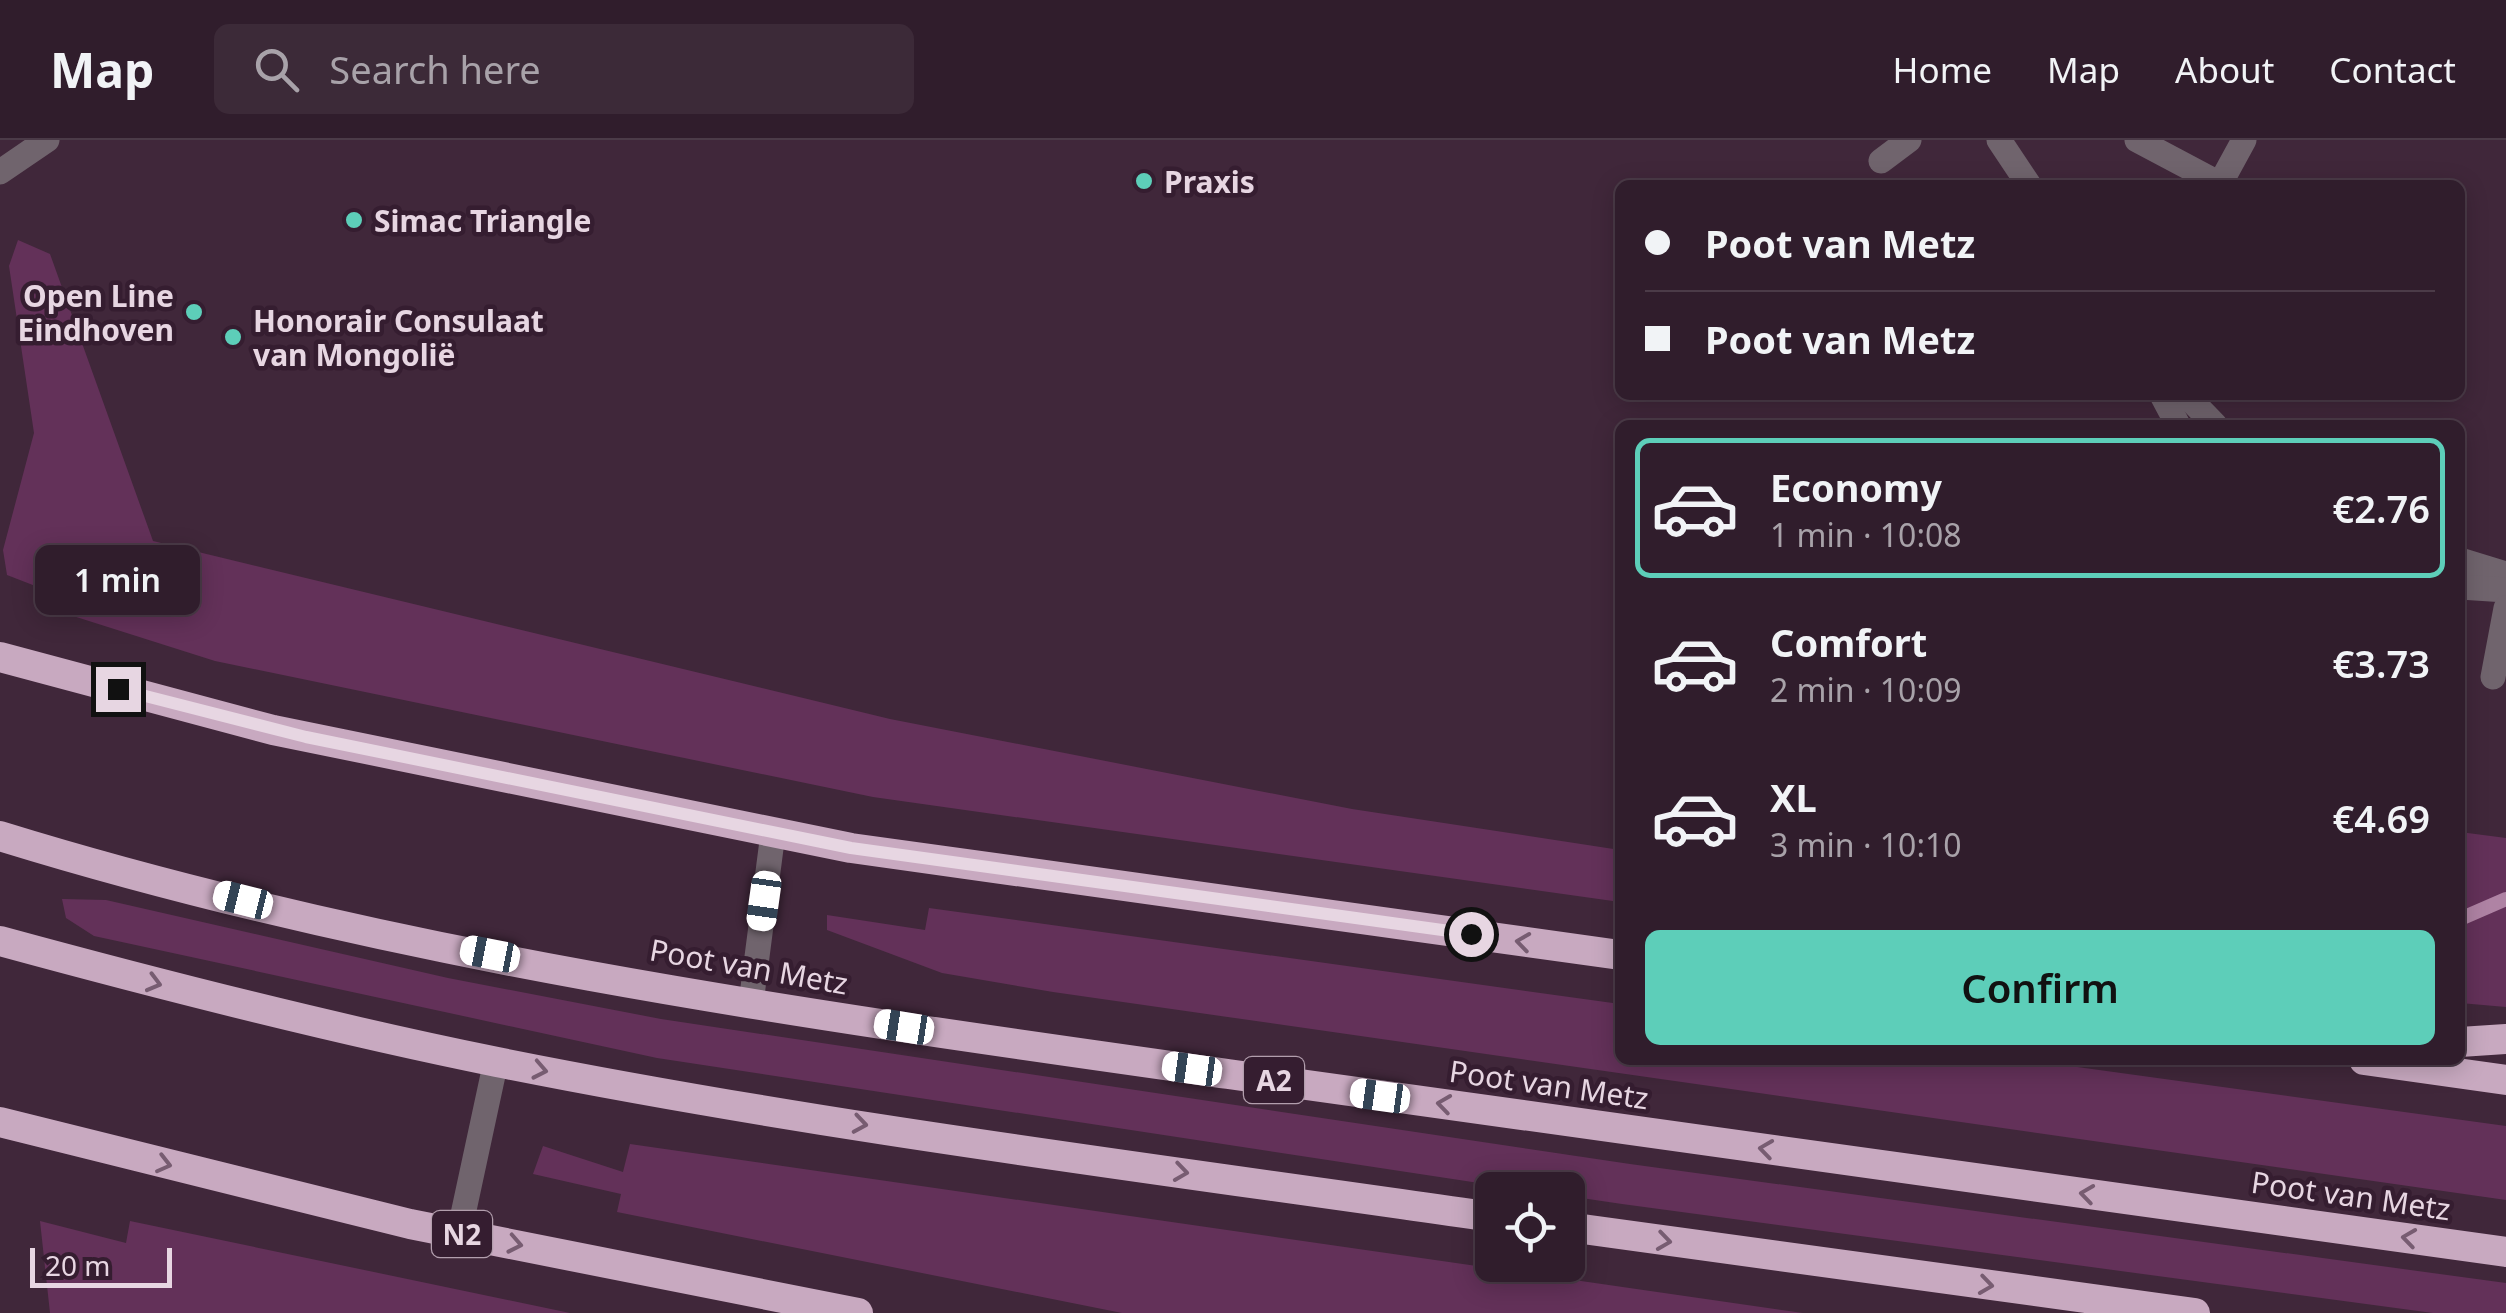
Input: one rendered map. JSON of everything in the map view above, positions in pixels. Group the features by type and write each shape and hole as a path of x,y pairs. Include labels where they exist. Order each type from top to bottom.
{"highway":[{"path":"0,657 272,730 870,851 1615,954"},
{"name":"Poot van Metz","path":"0,836 52,852 454,947 750,1003 1042,1048 2506,1252"},
{"path":"0,941 226,1003 496,1062 1031,1151 1475,1214"},
{"path":"2465,1042 2506,1039"},
{"path":"2403,1065 2506,1080"},
{"name":"N2","path":"0,1122 459,1234 858,1313"},
{"path":"1585,1229 2195,1313"}],"street":[{"path":"0,172 47,140"},
{"path":"1881,161 1909,140"},
{"path":"1998,140 2026,180"},
{"path":"2137,140 2212,180"},
{"path":"2222,180 2244,140"},
{"path":"2191,400 2210,420"},
{"path":"2465,562 2506,574"},
{"path":"2465,587 2506,590"},
{"path":"2492,677 2506,608"},
{"path":"750,1003 774,833"},
{"path":"459,1234 496,1062"}],"shaded area":[{"path":"18,240 50,254 153,541 890,719 1352,809 1615,849 1615,901 873,797 215,661 70,615 74,601 7,575 3,550 34,433 9,266"},
{"path":"2465,833 2506,838 2506,1007 2465,1003"},
{"path":"62,899 106,900 448,978 661,1019 1630,1164 2506,1283 2506,1313 2433,1313 1585,1199 1585,1172 1475,1172 1475,1182 657,1058 94,936 66,918"},
{"path":"929,908 1615,1003 1615,1065 2063,1065 2506,1126 2506,1200 1053,992 942,973 827,930 827,915 925,930"},
{"path":"630,1144 1475,1266 1475,1282 1585,1282 1803,1313 1122,1313 617,1212 621,1194 533,1174 543,1146 623,1172"},
{"path":"40,1221 126,1243 130,1221 570,1313 50,1313"}],"waterway":[{"path":"2465,917 2506,899"}],"place":[{"name":"Praxis","path":"1144,181"},
{"name":"Simac Triangle","path":"354,220"},
{"name":"Open Line Eindhoven","path":"194,312"},
{"name":"Honorair Consulaat van Mongolië","path":"233,337"}],"route":[{"path":"118,689 272,730 470,773 851,848 1471,934"}]}
